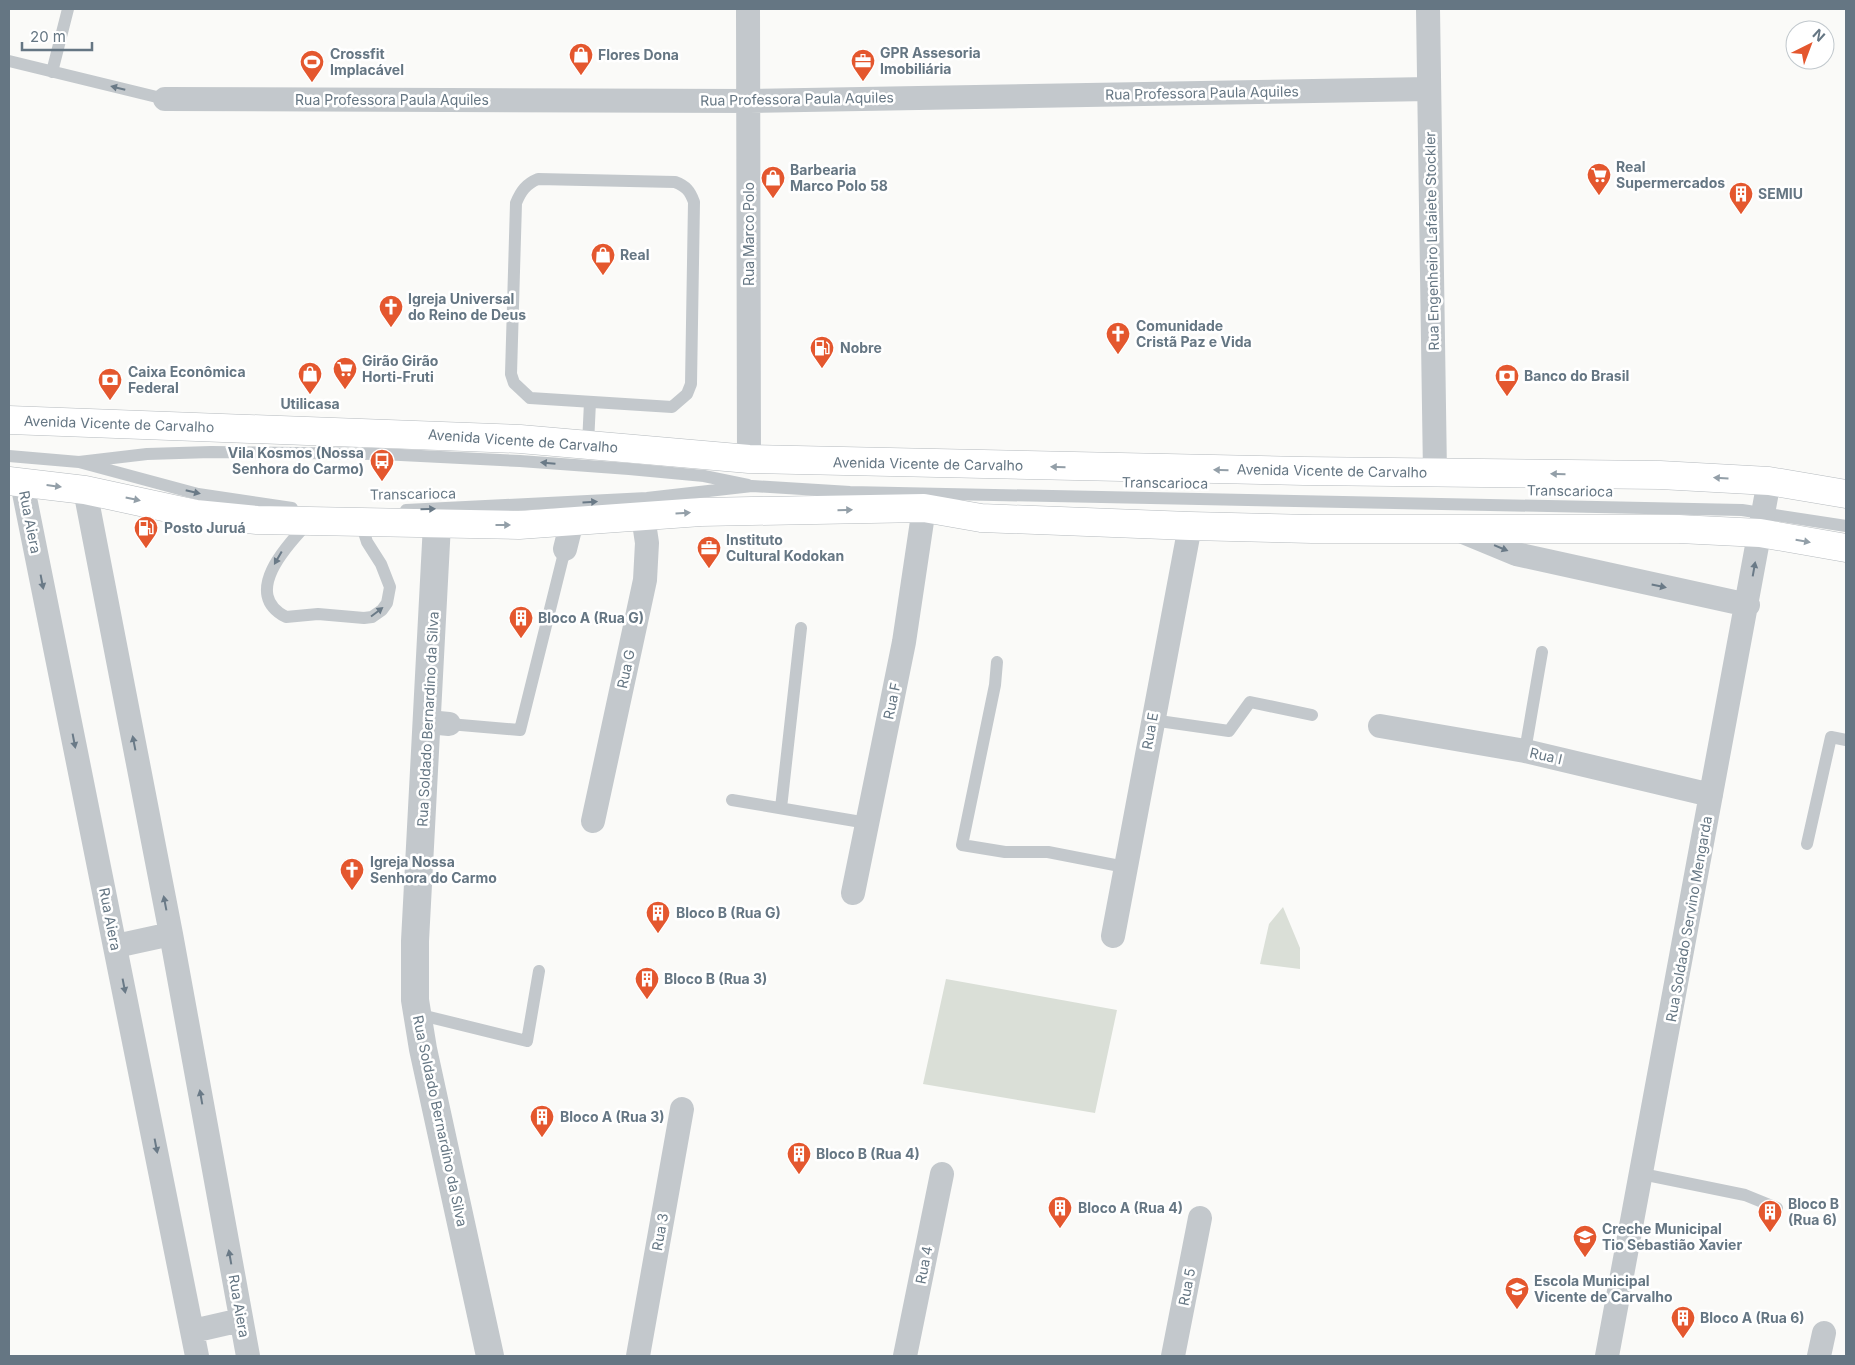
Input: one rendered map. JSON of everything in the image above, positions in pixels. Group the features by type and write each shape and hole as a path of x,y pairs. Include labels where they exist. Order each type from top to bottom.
{"main road":[{"name":"Avenida Vicente de Carvalho","path":"9,420 520,438 749,459 1435,473 1660,475 1769,481 1846,494"},
{"path":"15,482 85,490 196,514 257,520 310,522 520,525 701,512 924,508 981,518 1190,526 1679,529 1762,523 1846,548"}],"street":[{"name":"Rua Marco Polo","path":"748,9 750,101 749,459"},
{"name":"Rua Engenheiro Lafaiete Stockler","path":"1428,9 1435,473"},
{"name":"Rua Professora Paula Aquiles","path":"165,100 750,101 1429,88"},
{"name":"Rua Soldado Servino Mengarda","path":"1608,1356 1711,795 1748,605 1769,481"},
{"name":"Rua Aiera","path":"15,482 116,946 197,1356"},
{"name":"Rua Aiera","path":"85,490 171,934 248,1356"},
{"name":"Rua F","path":"853,893 904,642 924,508"},
{"name":"Rua G","path":"593,821 645,580 647,543 643,516"},
{"path":"566,549 572,521"},
{"name":"Rua Soldado Bernardino da Silva","path":"437,524 438,723 415,941 417,1014 490,1356"},
{"name":"Rua E","path":"1113,936 1152,720 1190,526"},
{"path":"1456,529 1516,554 1748,605"},
{"name":"Rua I","path":"1380,726 1525,750 1711,795"},
{"path":"116,946 171,934"},
{"name":"Rua 3","path":"638,1356 682,1109"},
{"name":"Rua 4","path":"905,1356 942,1174"},
{"name":"Rua 5","path":"1174,1356 1200,1218"},
{"path":"193,1331 241,1320"},
{"path":"1820,1356 1824,1333"}],"lane":[{"path":"52,72 68,9"},
{"path":"9,62 165,100"},
{"path":"538,179 675,182 684,186 694,202 691,384 687,394 672,407 590,402 530,398 514,383 511,374 516,203 518,197 529,183 538,179"},
{"path":"588,444 590,402"},
{"name":"Transcarioca","path":"78,462 147,454 211,452 381,454 520,461 695,475 724,479 752,486"},
{"name":"Transcarioca","path":"9,456 78,462 198,494 240,498 279,507 319,509 379,511 519,506 647,498 752,486 860,492 1733,510 1762,523 1846,526"},
{"path":"310,522 278,557 267,587 269,599 276,610 286,617 318,614 364,618 372,617 382,610 387,603 390,587 382,564 367,542 361,523"},
{"path":"438,723 520,730 566,549"},
{"path":"781,808 801,628"},
{"path":"1525,750 1542,652"},
{"path":"997,662 995,685 962,845 1005,852 1048,852 1125,867"},
{"path":"1152,720 1229,731 1250,702 1312,715"},
{"path":"1807,844 1831,737 1846,740"},
{"path":"732,800 867,823"},
{"path":"417,1014 527,1041 539,971"},
{"path":"1642,1174 1745,1195 1778,1208"}],"shaded area":[{"path":"1283,907 1300,948 1300,969 1260,964 1269,924"},
{"path":"946,979 1117,1010 1095,1113 923,1084"}],"place":[{"name":"Flores Dona","path":"581,76"},
{"name":"GPR Assesoria Imobiliária","path":"863,82"},
{"name":"Crossfit Implacável","path":"312,83"},
{"name":"Real Supermercados","path":"1599,196"},
{"name":"Barbearia Marco Polo 58","path":"773,199"},
{"name":"SEMIU","path":"1741,215"},
{"name":"Real","path":"603,276"},
{"name":"Igreja Universal do Reino de Deus","path":"391,328"},
{"name":"Comunidade Cristã Paz e Vida","path":"1118,355"},
{"name":"Nobre","path":"822,369"},
{"name":"Girão Girão Horti-Fruti","path":"345,390"},
{"name":"Utilicasa","path":"310,395"},
{"name":"Banco do Brasil","path":"1507,397"},
{"name":"Caixa Econômica Federal","path":"110,401"},
{"name":"Vila Kosmos (Nossa Senhora do Carmo)","path":"382,482"},
{"name":"Posto Juruá","path":"146,549"},
{"name":"Instituto Cultural Kodokan","path":"709,569"},
{"name":"Bloco A (Rua G)","path":"521,639"},
{"name":"Igreja Nossa Senhora do Carmo","path":"352,891"},
{"name":"Bloco B (Rua G)","path":"658,934"},
{"name":"Bloco B (Rua 3)","path":"647,1000"},
{"name":"Bloco A (Rua 3)","path":"542,1138"},
{"name":"Bloco B (Rua 4)","path":"799,1175"},
{"name":"Bloco A (Rua 4)","path":"1060,1229"},
{"name":"Bloco B (Rua 6)","path":"1770,1233"},
{"name":"Creche Municipal Tio Sebastião Xavier","path":"1585,1258"},
{"name":"Escola Municipal Vicente de Carvalho","path":"1517,1310"},
{"name":"Bloco A (Rua 6)","path":"1683,1339"}]}
